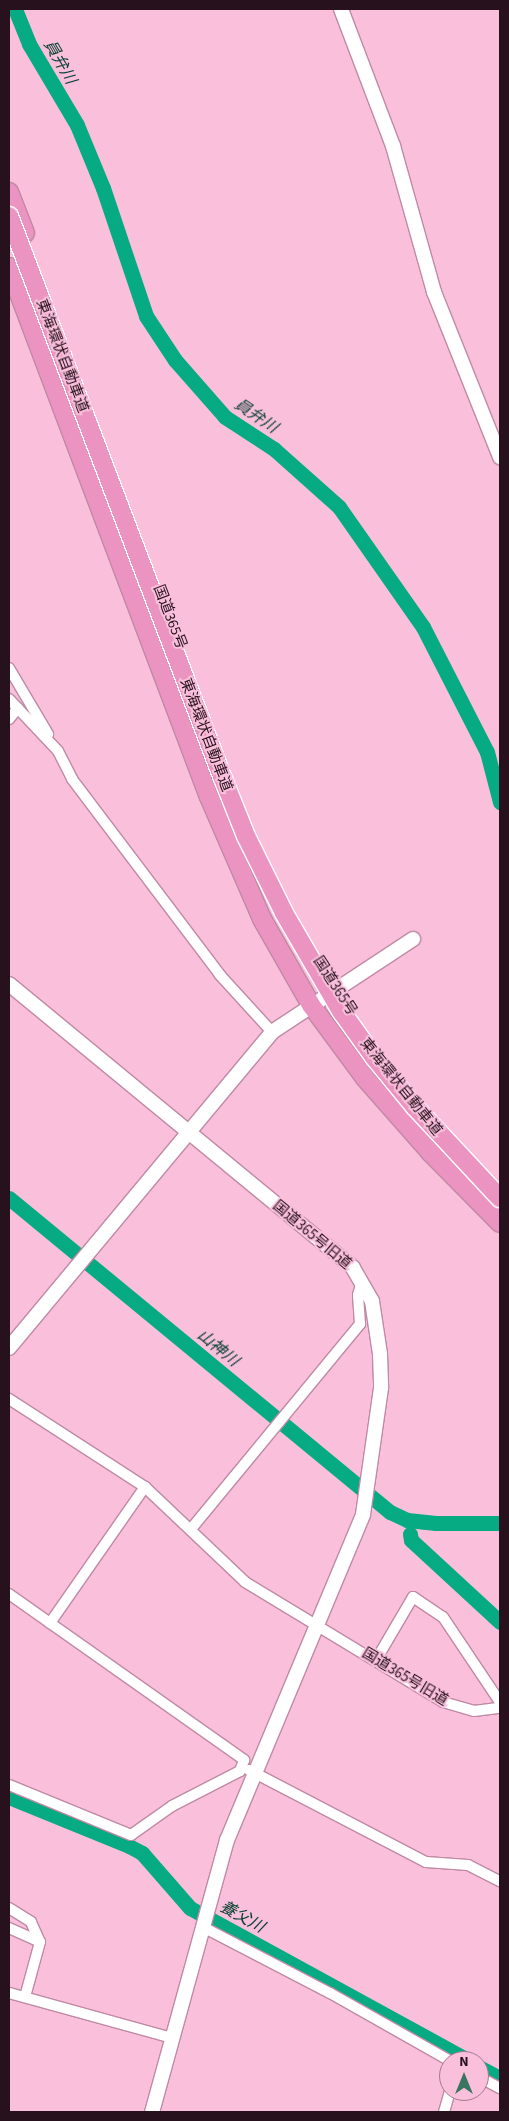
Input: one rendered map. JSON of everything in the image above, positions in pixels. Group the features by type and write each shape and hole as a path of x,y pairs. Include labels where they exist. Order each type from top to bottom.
{"highway":[{"name":"国道365号","path":"9,192 255,836 297,921 336,988 411,1091 500,1186"},
{"name":"東海環状自動車道","path":"9,216 222,776 246,836 284,912 341,1011 374,1057 415,1108 500,1198"},
{"name":"国道365号","path":"9,267 208,796 262,920 311,1005 384,1100 500,1223"}],"street":[{"path":"341,9 393,146 434,292 500,457"},
{"path":"9,668 58,751 72,779 207,957 272,1032"},
{"path":"9,699 58,751"},
{"path":"9,719 18,708"},
{"path":"9,1348 272,1032 413,939"},
{"name":"国道365号旧道","path":"9,984 353,1268 372,1301 381,1388 363,1515 316,1623"},
{"path":"191,1529 360,1324 358,1295 362,1281"},
{"name":"国道365号旧道","path":"9,1399 146,1487 245,1582 454,1706 474,1711 500,1708"},
{"path":"50,1623 146,1487"},
{"path":"9,1594 244,1760 248,1770 426,1862 468,1865 500,1881"},
{"path":"376,1660 413,1597 443,1617 500,1702"},
{"path":"152,2112 226,1840 248,1770 287,1699 316,1623"},
{"path":"9,1785 131,1835 172,1806 248,1770"},
{"path":"9,1908 31,1922 40,1942 25,1997"},
{"path":"205,1920 439,2055"},
{"path":"9,1928 40,1942"},
{"path":"9,1993 172,2038"}],"waterway":[{"name":"員弁川","path":"15,9 29,44 77,125 103,188 146,316 175,360 225,417 274,449 339,507 423,627 487,752 500,802"},
{"name":"山神川","path":"9,1198 390,1512 407,1520 436,1523 500,1523"},
{"name":"山神川","path":"410,1534 411,1540 500,1622"},
{"name":"養父川","path":"9,1797 142,1853 190,1908 451,2051"},
{"name":"養父川","path":"489,2072 500,2078"}]}
